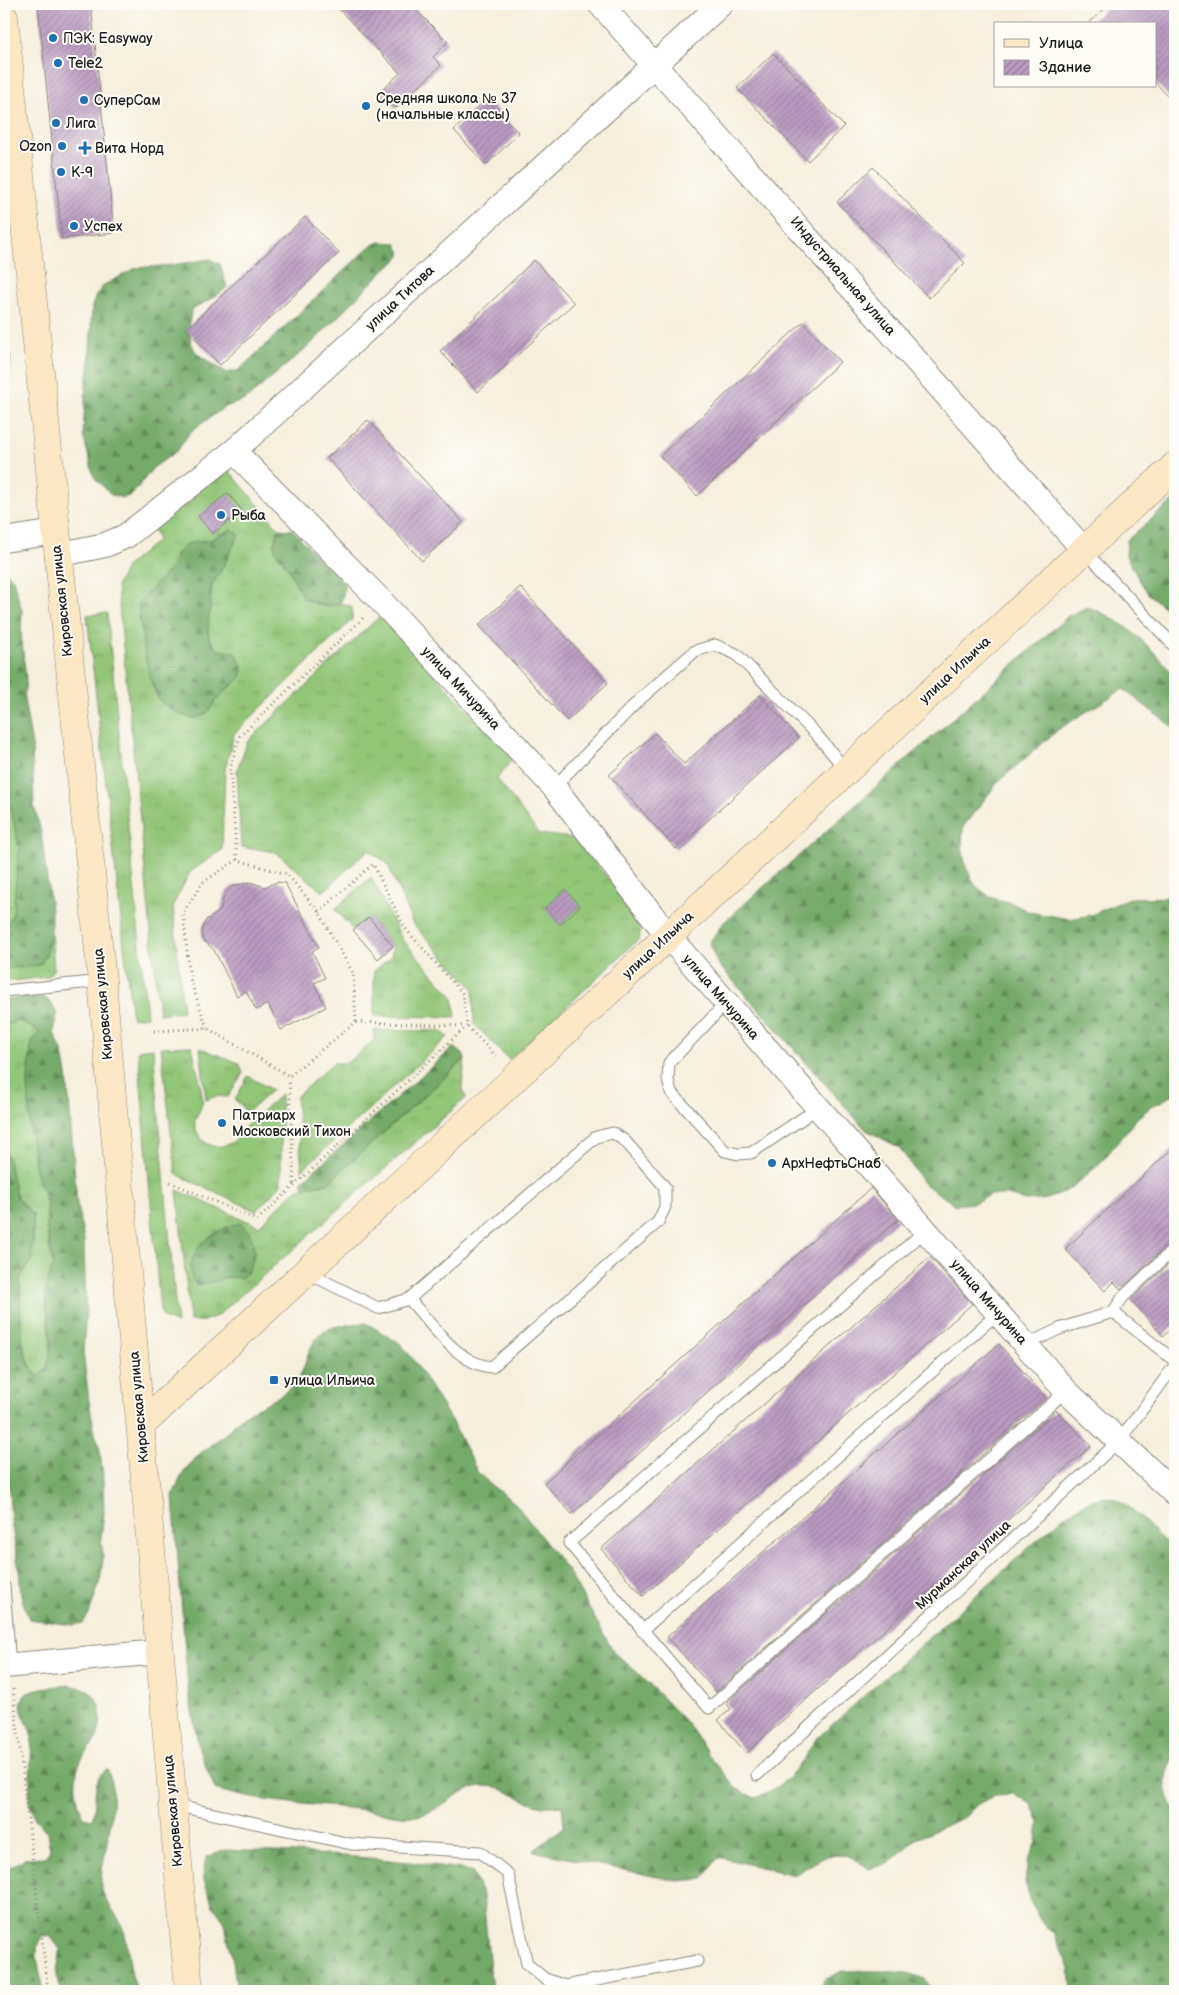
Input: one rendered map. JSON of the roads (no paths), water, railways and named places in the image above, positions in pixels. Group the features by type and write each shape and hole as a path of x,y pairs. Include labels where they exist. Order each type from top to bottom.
{"main road":[{"name":"Кировская улица","path":"4,18 8,113 102,981 189,1991"},
{"name":"улица Ильича","path":"140,1425 1175,466"}],"street":[{"name":"Индустриальная улица","path":"600,4 656,64 1084,550"},
{"name":"улица Титова","path":"4,540 105,545 126,536 234,451 721,4"},
{"name":"улица Мичурина","path":"234,451 381,601 554,787 668,936 999,1312 1066,1391 1175,1494"},
{"path":"7,1666 159,1652"}],"lane":[{"path":"1084,550 1175,647"},
{"path":"554,787 639,700 695,651 715,645 736,654 816,734 846,770"},
{"path":"4,992 102,981"},
{"path":"726,1003 669,1063 668,1080 671,1092 725,1151 738,1154 751,1153 818,1108"},
{"path":"306,1272 378,1308 409,1299 596,1137 613,1133 625,1141 665,1187 665,1208 658,1222 492,1367 480,1367 463,1358 409,1299"},
{"path":"926,1230 569,1543 709,1708 1066,1391"},
{"path":"1026,1345 1059,1329 1113,1312 1123,1297 1175,1248"},
{"path":"642,1630 999,1312"},
{"path":"1113,1312 1175,1363"},
{"name":"Мурманская улица","path":"757,1775 1119,1441 1175,1363"},
{"path":"4,1586 7,1666"},
{"path":"172,1805 351,1844 480,1852 508,1874 527,1964 545,1979 565,1986 697,1961"}],"place":[{"name":"ПЭК: Easyway","path":"53,38"},
{"name":"Tele2","path":"58,63"},
{"name":"СуперСам","path":"84,100"},
{"name":"Средняя школа № 37 (начальные классы)","path":"366,106"},
{"name":"Лига","path":"56,123"},
{"name":"Ozon","path":"62,146"},
{"name":"Вита Норд","path":"85,148"},
{"name":"K-9","path":"61,172"},
{"name":"Успех","path":"74,226"},
{"name":"Рыба","path":"221,515"},
{"name":"Патриарх Московский Тихон","path":"222,1123"},
{"name":"АрхНефтьСнаб","path":"772,1163"},
{"name":"улица Ильича","path":"274,1380"}]}
